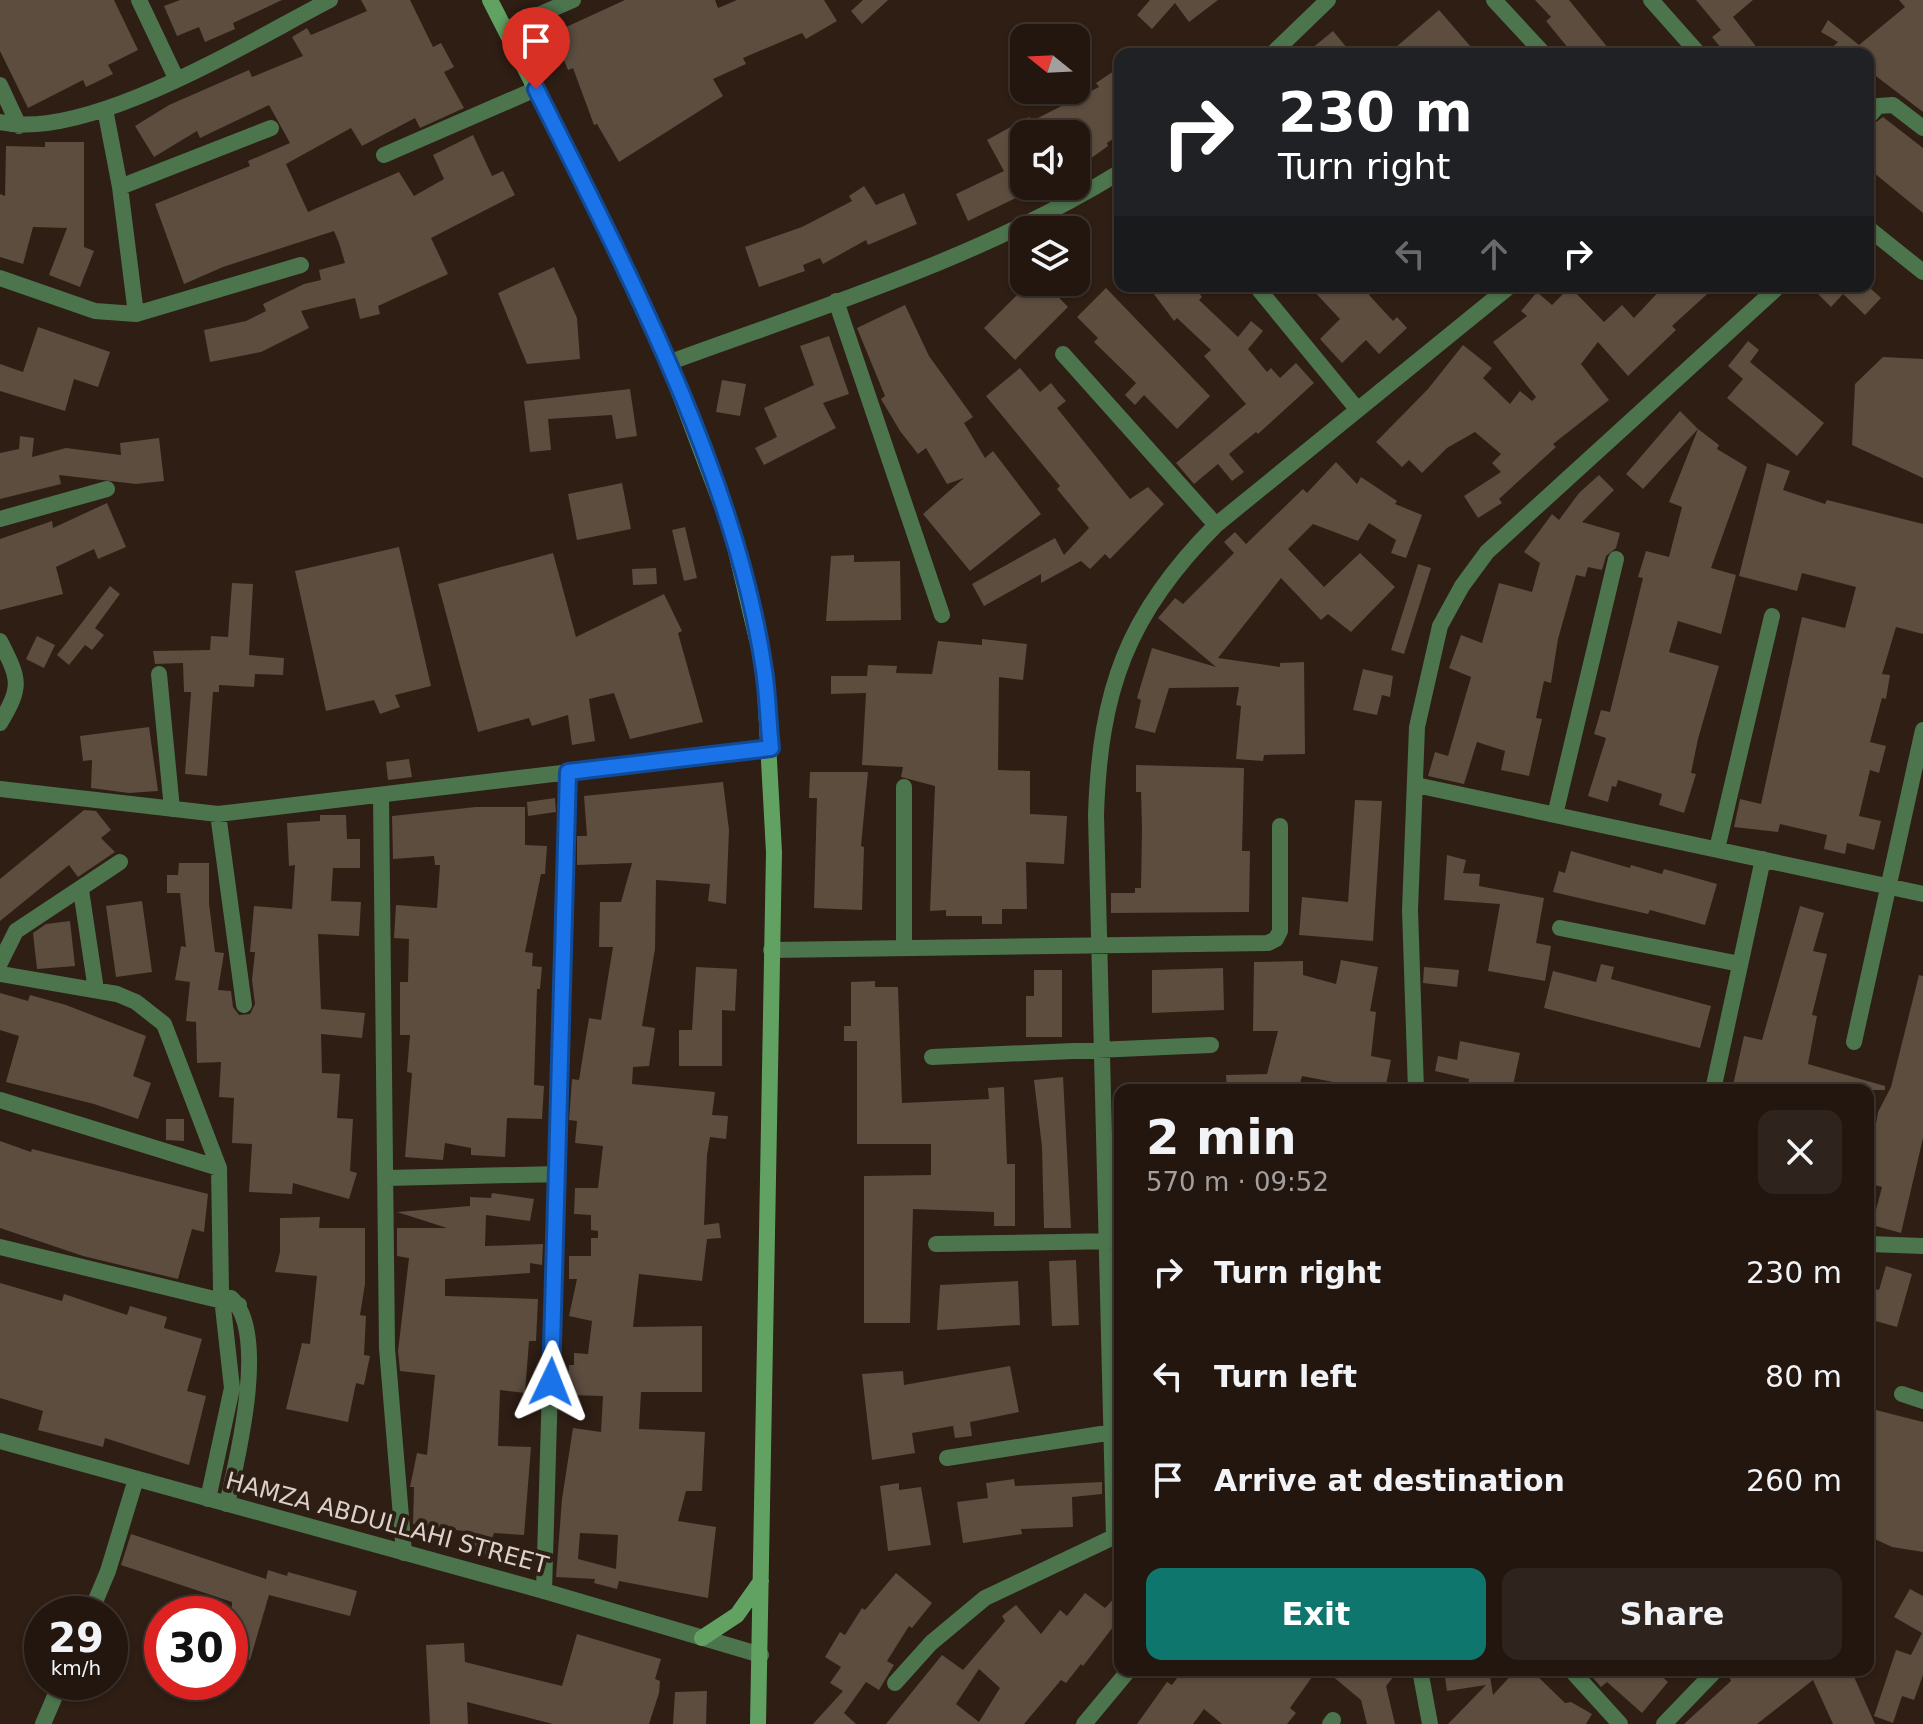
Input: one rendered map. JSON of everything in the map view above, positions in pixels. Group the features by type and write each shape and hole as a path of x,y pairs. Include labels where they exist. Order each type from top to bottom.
{"main road":[{"path":"490,0 579,174 668,363 731,530 764,669 771,748 774,843 758,1724"},
{"path":"702,1638 737,1615 762,1579"}],"street":[{"path":"139,0 176,78"},
{"path":"0,122 19,126 63,121 105,109 176,78 330,0"},
{"path":"506,29 573,0"},
{"path":"1278,48 1328,0"},
{"path":"1494,0 1538,48"},
{"path":"1651,0 1694,48"},
{"path":"0,85 19,126"},
{"path":"384,155 536,89"},
{"path":"1874,110 1878,106 1893,105 1923,128"},
{"path":"105,109 120,187 136,314"},
{"path":"120,187 271,128"},
{"path":"668,363 836,301 1027,224 1114,175"},
{"path":"1874,233 1923,272"},
{"path":"0,278 95,311 136,314 301,265"},
{"path":"1261,292 1357,409"},
{"path":"1114,1305 1102,1050 1096,815 1098,761 1106,709 1119,668 1145,609 1189,552 1216,525 1497,292"},
{"path":"1416,1084 1410,910 1417,727 1432,650 1440,626 1473,568 1519,521 1772,292"},
{"path":"836,301 942,615"},
{"path":"1063,354 1216,525"},
{"path":"0,519 107,489"},
{"path":"1555,815 1616,559"},
{"path":"1717,849 1772,616"},
{"path":"0,641 16,673 18,689 0,723"},
{"path":"159,674 172,809"},
{"path":"1854,1042 1923,730"},
{"path":"4,784 218,814 771,748"},
{"path":"544,1591 568,772"},
{"path":"1416,785 1923,894"},
{"path":"904,787 904,948"},
{"path":"381,796 387,1348 404,1553"},
{"path":"218,814 244,1005"},
{"path":"771,950 1268,943 1276,939 1280,931 1280,826"},
{"path":"1714,1084 1763,859"},
{"path":"0,963 16,931 120,862"},
{"path":"81,890 96,990"},
{"path":"1560,928 1740,964"},
{"path":"0,974 96,990 136,1002 164,1024 219,1168 232,1388 208,1499"},
{"path":"932,1057 1211,1045"},
{"path":"0,1100 219,1168"},
{"path":"387,1178 558,1174"},
{"path":"936,1244 1113,1241"},
{"path":"1874,1244 1923,1246"},
{"path":"0,1247 228,1299"},
{"path":"227,1504 245,1425 250,1384 228,1299"},
{"path":"1902,1394 1923,1401"},
{"path":"947,1458 1114,1432"},
{"name":"HAMZA ABDULLAHI STREET","path":"0,1441 544,1591 761,1655"},
{"path":"98,1596 136,1479"},
{"path":"895,1683 931,1643 985,1598 1114,1536"},
{"path":"1084,1724 1124,1676"},
{"path":"1421,1676 1430,1724"},
{"path":"1576,1676 1620,1724"},
{"path":"1664,1724 1710,1676"},
{"path":"43,1724 53,1700"}],"building":[{"path":"0,0 114,0 138,50 108,65 113,74 86,87 83,80 28,108 0,51"},
{"path":"180,0 282,0 233,23 235,29 205,42 199,27 177,36 164,6"},
{"path":"361,0 410,0 433,47 441,43 454,67 444,72 464,108 420,128 415,118 362,146 351,128 286,164 308,212 399,172 414,196 444,179 433,155 473,135 492,176 503,171 515,195 431,238 448,274 378,306 380,314 360,319 355,298 301,311 309,328 261,352 210,362 204,330 246,321 266,311 263,304 304,284 321,280 319,270 345,263 339,243 334,231 223,267 184,284 155,204 250,166 248,161 290,143 269,105 200,138 197,131 154,157 135,126 169,105 249,70 252,77 303,56 292,37 307,28 311,35 367,11"},
{"path":"625,0 715,0 718,8 737,0 824,0 837,21 806,39 802,33 743,58 746,64 713,79 723,96 619,162 597,124 594,125 573,68 568,70 553,33"},
{"path":"863,0 888,0 862,24 851,11"},
{"path":"1150,0 1218,0 1189,22 1175,3 1152,29 1137,15"},
{"path":"1535,0 1569,0 1608,48 1568,48 1546,21 1551,17"},
{"path":"1696,0 1753,0 1733,17 1757,48 1721,48 1712,37 1721,30"},
{"path":"1899,0 1923,0 1923,112 1874,75 1874,48 1832,48 1838,42 1821,32 1828,20 1859,45 1905,7"},
{"path":"1439,10 1472,48 1395,48"},
{"path":"1333,31 1347,48 1312,48"},
{"path":"1114,71 1114,138 1090,159 1090,120 1034,120 1066,104 1090,104 1090,92 1099,87 1096,83"},
{"path":"1883,117 1923,148 1923,213 1874,173 1874,124"},
{"path":"1010,127 1012,200 968,221 956,194 1004,171 987,140"},
{"path":"45,142 84,142 84,247 94,251 80,287 49,275 67,228 33,227 23,264 0,257 0,194 5,196 6,146 45,147"},
{"path":"864,186 876,205 904,193 917,224 868,245 866,240 823,264 820,258 803,265 805,271 759,287 745,247 802,227 852,201 849,196"},
{"path":"554,267 577,318 580,359 527,364 498,293"},
{"path":"1106,288 1210,396 1177,429 1144,395 1135,405 1125,395 1136,383 1094,342 1098,338 1077,317"},
{"path":"1152,292 1198,292 1202,297 1199,300 1238,337 1251,321 1263,331 1248,349 1267,372 1271,368 1280,378 1296,363 1314,383 1258,434 1256,432 1229,454 1244,472 1232,481 1218,464 1194,484 1176,463 1246,404 1204,356 1211,350 1177,318 1174,321"},
{"path":"1315,292 1373,292 1369,295 1393,321 1397,317 1407,328 1379,354 1366,340 1342,363 1320,339 1340,319"},
{"path":"1537,292 1552,305 1565,292 1575,292 1604,322 1622,305 1634,318 1658,292 1709,292 1672,326 1676,330 1628,376 1598,342 1581,364 1609,400 1553,444 1556,447 1499,499 1502,503 1478,518 1464,496 1501,472 1492,463 1501,454 1475,432 1447,448 1422,473 1409,460 1402,467 1376,442 1428,389 1463,345 1492,368 1483,378 1510,404 1520,391 1532,401 1536,397 1493,342 1527,316 1521,311"},
{"path":"1816,292 1874,292 1881,298 1865,315 1843,294 1831,307"},
{"path":"1016,296 1057,296 1068,307 1015,360 984,328"},
{"path":"905,305 929,356 973,417 964,423 985,458 993,451 1041,514 970,571 923,514 964,478 947,484 926,448 918,454 900,431 881,399 885,396 857,328"},
{"path":"38,327 110,352 98,387 74,379 65,411 0,391 0,364 23,372"},
{"path":"829,336 849,394 823,403 836,428 764,465 755,448 777,437 764,408 814,385 800,346"},
{"path":"1748,341 1759,350 1750,362 1824,423 1797,456 1727,398 1743,379 1728,366"},
{"path":"1883,357 1923,359 1923,478 1852,445 1855,384"},
{"path":"1020,368 1040,392 1051,383 1066,401 1057,408 1130,499 1148,487 1164,504 1110,559 1105,554 1090,569 1081,561 1041,583 1041,574 984,606 972,584 1055,538 1064,555 1089,528 1057,489 1060,486 986,396"},
{"path":"722,380 746,384 740,416 716,412"},
{"path":"630,389 637,436 616,439 612,415 548,419 551,450 530,452 524,401"},
{"path":"1680,411 1698,429 1643,489 1626,474"},
{"path":"1698,429 1719,445 1717,449 1747,467 1711,568 1736,575 1721,634 1678,621 1669,652 1719,666 1698,739 1691,773 1696,774 1684,813 1659,805 1662,794 1618,780 1616,787 1612,786 1608,802 1588,796 1606,738 1594,734 1601,710 1610,712 1643,578 1638,577 1646,551 1669,557 1682,507 1669,502"},
{"path":"20,436 34,438 32,457 66,448 121,455 120,443 159,438 164,481 136,484 59,475 61,484 0,499 0,453 19,449"},
{"path":"1336,462 1357,484 1361,477 1397,501 1395,504 1422,515 1406,558 1391,553 1396,540 1369,523 1358,541 1313,524 1288,549 1324,587 1360,553 1395,587 1351,632 1328,614 1321,620 1281,578 1218,658 1280,667 1280,663 1304,662 1305,754 1264,755 1263,761 1236,759 1241,706 1236,705 1239,687 1169,688 1155,733 1135,728 1141,700 1137,698 1152,648 1216,667 1158,618 1175,598 1183,604 1234,553 1224,542 1235,532 1246,544 1303,489 1307,493"},
{"path":"1767,463 1790,471 1783,490 1825,504 1827,500 1923,524 1923,634 1896,627 1882,674 1890,675 1886,699 1882,698 1870,742 1886,746 1879,773 1870,770 1859,816 1881,821 1874,850 1847,843 1845,854 1824,849 1827,835 1780,824 1778,832 1734,827 1740,799 1761,804 1802,617 1845,628 1856,587 1802,573 1797,591 1739,576"},
{"path":"1599,475 1614,490 1582,522 1620,533 1616,548 1606,556 1602,570 1588,567 1585,577 1576,575 1558,639 1551,683 1544,681 1536,718 1542,719 1529,776 1501,770 1505,751 1477,742 1464,784 1428,776 1435,752 1448,756 1471,677 1449,668 1461,635 1482,643 1499,583 1532,592 1540,563 1524,552 1552,514 1559,520 1579,493"},
{"path":"622,483 631,529 577,540 568,494"},
{"path":"107,503 126,547 98,559 94,549 56,567 63,594 0,610 0,539 52,521 53,528"},
{"path":"685,527 697,578 684,581 672,530"},
{"path":"399,547 431,686 395,695 400,707 380,714 374,700 326,711 295,571"},
{"path":"553,553 576,637 664,594 682,631 678,633 703,722 630,739 614,693 589,699 595,741 572,745 568,715 532,726 529,718 478,732 438,584"},
{"path":"854,555 854,562 900,561 901,620 826,621 831,556"},
{"path":"1418,564 1431,568 1404,654 1391,650"},
{"path":"656,568 657,584 633,585 632,569"},
{"path":"232,583 253,584 249,655 284,658 283,675 255,674 254,687 219,685 219,692 213,692 207,776 185,774 191,692 184,692 183,663 155,664 153,651 210,650 211,636 228,637"},
{"path":"110,586 120,594 95,628 104,635 92,650 85,645 69,665 57,655"},
{"path":"37,636 55,645 44,668 26,659"},
{"path":"982,639 1027,644 1023,680 999,677 998,770 1030,771 1030,814 1067,816 1064,864 1026,862 1027,909 1002,909 1002,924 982,924 982,916 946,916 946,910 930,911 935,786 901,777 903,767 862,765 866,693 831,694 831,676 867,676 868,665 897,666 896,673 932,674 938,641 982,645"},
{"path":"1363,669 1393,676 1390,697 1382,695 1377,715 1353,710"},
{"path":"149,727 158,791 129,793 91,788 92,760 83,761 80,736"},
{"path":"409,759 412,777 388,780 386,762"},
{"path":"1136,765 1244,768 1242,851 1250,851 1249,912 1111,913 1111,893 1135,893 1135,888 1141,888 1141,792 1136,792"},
{"path":"810,772 868,772 861,846 864,847 862,910 814,908 817,798 809,798"},
{"path":"723,782 729,830 726,904 708,901 710,884 656,880 655,949 642,1026 655,1028 649,1066 633,1067 632,1084 715,1092 712,1115 728,1116 726,1139 710,1137 707,1155 704,1225 719,1223 721,1238 707,1239 702,1281 639,1274 633,1327 702,1326 702,1392 641,1392 639,1429 705,1432 702,1491 686,1491 678,1521 716,1527 708,1598 619,1581 617,1589 594,1583 595,1579 556,1577 562,1499 573,1428 601,1432 603,1396 568,1395 569,1365 574,1365 574,1353 588,1354 592,1321 569,1316 577,1279 569,1279 569,1256 591,1256 591,1238 598,1238 598,1231 591,1230 591,1215 574,1214 575,1188 598,1188 603,1146 575,1143 577,1121 569,1120 572,1079 579,1080 589,1018 601,1020 613,947 599,947 600,902 621,902 632,863 577,865 577,836 587,836 584,796","holes":["580,1533 618,1535 616,1569 578,1559"]},
{"path":"555,798 556,812 528,816 527,802"},
{"path":"1355,800 1382,801 1373,941 1299,935 1302,897 1348,902"},
{"path":"476,807 525,807 525,845 547,846 545,874 541,874 525,952 533,953 532,966 542,967 540,989 537,989 534,1085 544,1086 542,1119 507,1118 505,1157 471,1155 471,1148 445,1143 443,1160 405,1157 412,1073 407,1072 410,1035 400,1035 400,982 408,982 409,939 394,938 396,905 437,908 440,865 435,865 434,856 393,859 392,816"},
{"path":"84,810 96,811 111,830 101,838 115,852 78,877 69,865 0,921 0,879"},
{"path":"320,815 346,815 347,839 360,839 360,868 333,868 331,901 361,902 359,936 318,934 321,1009 365,1013 362,1038 321,1034 322,1073 340,1074 337,1118 353,1119 350,1171 357,1173 349,1199 293,1183 292,1194 249,1192 252,1144 232,1143 234,1098 219,1097 221,1062 197,1063 196,1022 186,1021 190,982 175,980 181,946 186,947 180,893 167,893 167,875 178,875 179,863 209,863 209,903 215,952 224,953 218,990 231,991 233,1007 239,1015 250,1014 255,1004 252,980 255,952 250,952 254,906 292,909 295,865 289,866 287,823 320,821"},
{"path":"1571,851 1630,868 1631,865 1662,874 1664,869 1717,884 1705,925 1650,910 1648,914 1553,892 1559,871 1565,873"},
{"path":"1447,855 1466,860 1463,873 1480,874 1479,886 1544,898 1536,943 1551,946 1545,981 1488,971 1500,904 1444,900"},
{"path":"142,901 152,972 116,977 106,906"},
{"path":"1800,906 1824,913 1813,951 1827,954 1812,1015 1817,1016 1808,1064 1885,1086 1885,1090 1874,1090 1874,1084 1733,1084 1744,1036 1762,1040"},
{"path":"70,921 75,966 37,969 33,933 46,924"},
{"path":"1341,960 1378,967 1370,1011 1376,1012 1371,1056 1391,1060 1386,1084 1332,1084 1302,1076 1300,1084 1227,1084 1226,1075 1267,1074 1278,1031 1253,1031 1254,962 1303,961 1303,975 1336,984"},
{"path":"1601,964 1614,967 1611,979 1711,1006 1700,1048 1544,1008 1553,971 1596,982"},
{"path":"696,967 737,969 735,1011 722,1010 722,1066 679,1066 679,1030 692,1030"},
{"path":"1424,967 1459,970 1457,987 1423,983"},
{"path":"1223,968 1224,1010 1152,1013 1152,970"},
{"path":"1034,970 1062,970 1062,1037 1026,1037 1026,996 1034,996"},
{"path":"1919,975 1923,976 1923,1138 1901,1233 1874,1226 1882,1187 1874,1185 1874,1136 1878,1112 1891,1087"},
{"path":"875,981 875,987 898,987 902,1103 989,1099 988,1088 1004,1087 1007,1164 1015,1164 1015,1226 994,1226 994,1212 913,1209 910,1323 864,1323 864,1176 931,1175 931,1144 857,1144 857,1041 844,1041 844,1026 851,1026 851,982"},
{"path":"0,993 28,1001 30,995 66,1005 146,1036 133,1076 151,1083 138,1119 94,1104 6,1082 19,1036 0,1030"},
{"path":"1460,1041 1520,1053 1513,1084 1468,1084 1469,1079 1435,1071 1438,1056 1457,1060"},
{"path":"1063,1077 1071,1228 1044,1228 1042,1147 1034,1080"},
{"path":"166,1119 184,1119 184,1141 166,1140"},
{"path":"0,1141 31,1152 32,1149 208,1194 204,1232 192,1229 178,1279 83,1256 0,1228"},
{"path":"492,1193 534,1199 530,1221 486,1215 485,1246 543,1244 542,1265 530,1263 530,1273 445,1279 445,1296 538,1299 536,1341 529,1341 525,1393 500,1390 498,1446 531,1447 524,1535 494,1533 486,1555 465,1547 471,1532 413,1524 414,1487 410,1487 417,1453 427,1455 435,1375 400,1371 398,1351 409,1258 397,1256 397,1228 447,1228 397,1212 470,1206 470,1197 491,1198"},
{"path":"320,1217 319,1228 365,1228 365,1284 360,1315 366,1316 364,1355 370,1356 364,1385 356,1383 348,1422 286,1409 302,1343 310,1344 317,1276 275,1272 280,1252 280,1218"},
{"path":"1076,1260 1079,1325 1052,1326 1049,1261"},
{"path":"1886,1266 1912,1274 1897,1327 1874,1321 1874,1289 1879,1290"},
{"path":"1018,1281 1020,1325 937,1330 940,1285"},
{"path":"0,1283 62,1301 64,1294 127,1315 130,1306 167,1317 164,1328 202,1339 187,1391 206,1396 189,1465 105,1438 103,1447 38,1430 43,1411 0,1398"},
{"path":"1010,1366 1019,1412 970,1422 972,1436 955,1438 953,1426 912,1433 915,1453 872,1460 862,1374 903,1371 904,1385"},
{"path":"1874,1410 1923,1422 1923,1552 1892,1547 1874,1539"},
{"path":"1014,1479 1015,1486 1102,1482 1102,1494 1072,1497 1073,1527 1021,1529 1022,1534 963,1543 957,1502 988,1498 986,1483"},
{"path":"899,1483 899,1490 921,1487 931,1545 888,1551 880,1486"},
{"path":"131,1534 266,1579 268,1570 287,1576 288,1572 357,1591 350,1616 269,1595 250,1660 248,1596 214,1596 121,1565"},
{"path":"896,1573 932,1603 912,1628 909,1626 887,1661 894,1665 879,1690 866,1682 844,1713 856,1724 813,1724 843,1691 830,1683 841,1667 825,1657 840,1632 845,1635 862,1608 865,1610"},
{"path":"1910,1589 1923,1596 1923,1675 1914,1700 1902,1696 1893,1723 1874,1716 1896,1650 1911,1655 1922,1633 1894,1617"},
{"path":"1085,1593 1105,1608 1114,1598 1114,1626 1083,1666 1081,1664 1066,1683 1061,1680 1024,1724 886,1724 942,1655 963,1670 1005,1621 1002,1616 1016,1605 1041,1634 1060,1610 1067,1616","holes":["979,1669 1000,1688 979,1722 956,1704"]},
{"path":"577,1634 661,1659 655,1679 660,1681 659,1693 649,1724 553,1724 467,1702 468,1724 430,1724 426,1645 464,1643 465,1662 562,1686"},
{"path":"1179,1676 1313,1676 1290,1708 1296,1713 1287,1724 1222,1724 1204,1709 1193,1724 1137,1724 1167,1682 1172,1685"},
{"path":"1332,1676 1394,1676 1386,1686 1395,1724 1367,1724 1361,1700"},
{"path":"1445,1676 1490,1676 1493,1695 1510,1676 1537,1676 1565,1703 1571,1702 1592,1714 1586,1724 1448,1724 1486,1685 1447,1691"},
{"path":"1591,1676 1662,1676 1668,1682 1642,1713 1607,1682 1601,1687"},
{"path":"1729,1676 1854,1676 1875,1724 1833,1724 1813,1680 1757,1724 1684,1724 1731,1681"},
{"path":"707,1691 706,1724 673,1724 675,1692"}],"route":[{"path":"536,89 668,363 731,530 764,669 771,748 568,772 551,1382"}]}
